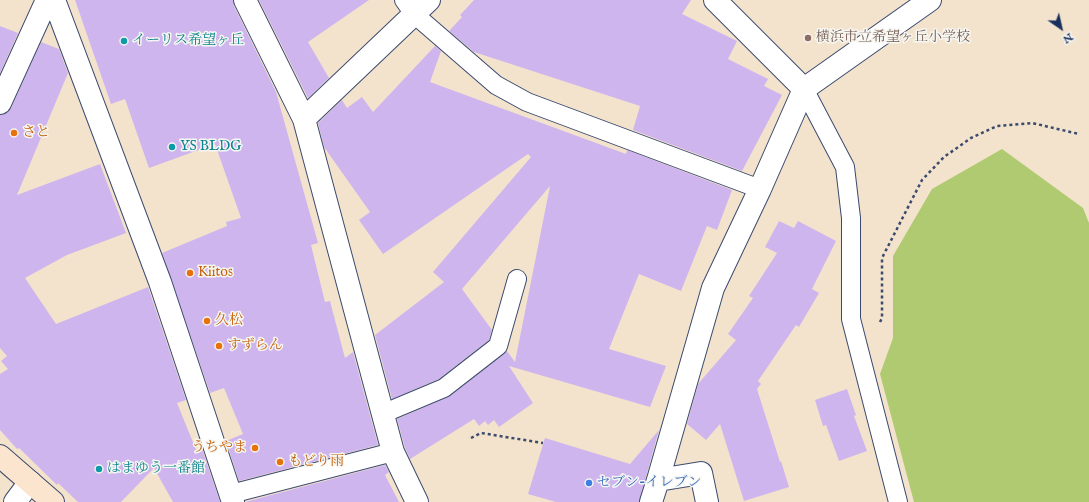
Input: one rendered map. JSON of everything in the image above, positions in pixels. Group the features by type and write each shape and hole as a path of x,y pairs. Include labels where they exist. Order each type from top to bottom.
{"street":[{"path":"0,103 47,0"},
{"path":"54,0 160,282 232,498"},
{"path":"245,0 304,119 393,452 417,502"},
{"path":"715,0 804,89"},
{"path":"651,502 713,288 760,189 804,89 930,0"},
{"path":"304,119 416,5"},
{"path":"0,456 53,502"},
{"path":"658,480 701,473 708,502"},
{"path":"15,502 30,482"}],"lane":[{"path":"416,5 496,85 527,102 760,189"},
{"path":"804,89 845,167 851,218 851,319 898,502"},
{"path":"382,414 444,388 498,346 517,279"},
{"path":"232,498 393,452"}],"path":[{"path":"859,352 870,339 882,318 882,258 922,180 944,156 971,138 997,126 1032,123 1079,134"},
{"path":"471,438 482,433 543,443"}],"green space":[{"path":"1002,149 1083,208 1089,223 1089,502 914,502 880,374 893,338 893,256 932,189"}],"building":[{"path":"75,0 233,0 234,6 276,92 318,243 311,245 325,302 330,301 345,358 353,352 378,445 239,481 226,441 243,434 224,388 210,393 162,253 227,226 226,222 241,218 215,144 149,168 125,99 111,104"},
{"path":"259,0 369,0 308,42 329,78 308,98"},
{"path":"474,0 691,0 682,14 737,41 728,59 768,79 764,86 782,95 742,171 633,130 640,106 474,52 449,31 462,17 460,15"},
{"path":"0,26 18,33 0,73"},
{"path":"41,42 59,49 68,73 17,195 100,164 126,233 67,255 25,278 56,324 148,287 186,400 177,403 197,452 202,449 220,502 173,502 154,468 121,502 78,502 58,483 57,485 19,448 17,449 0,430 0,374 8,369 1,361 7,356 0,348 0,115 7,113 11,108"},
{"path":"435,46 441,51 430,82 626,154 627,150 732,190 717,230 707,226 681,291 639,274 609,349 666,366 650,407 509,366 533,403 499,427 494,420 488,425 485,421 479,426 474,419 410,459 405,448 397,419 450,396 507,351 515,362 550,186 462,289 492,330 489,340 439,379 392,399 375,335 444,282 433,272 531,157 528,154 383,254 359,220 370,212 324,147 318,123 342,100 347,108 362,97 373,112"},
{"path":"779,221 794,228 798,221 836,241 812,289 819,293 799,327 796,325 758,381 761,384 757,389 789,487 744,501 720,424 706,440 687,424 698,384 736,340 728,334 753,298 749,296 777,253 765,247"},
{"path":"847,389 856,415 854,416 867,451 839,461 826,425 823,426 815,400"},
{"path":"659,430 639,502 556,502 528,494 545,438 630,464"},
{"path":"385,465 389,472 385,475 399,502 245,502"}],"place":[{"name":"横浜市立希望ヶ丘小学校","path":"808,38"},
{"name":"イーリス希望ヶ丘","path":"124,41"},
{"name":"さと","path":"14,133"},
{"name":"YS BLDG","path":"172,147"},
{"name":"Kiitos","path":"190,273"},
{"name":"久松","path":"207,321"},
{"name":"すずらん","path":"219,346"},
{"name":"うちやま","path":"255,448"},
{"name":"もどり雨","path":"280,462"},
{"name":"はまゆう一番館","path":"99,469"},
{"name":"セブン-イレブン","path":"589,483"}]}
